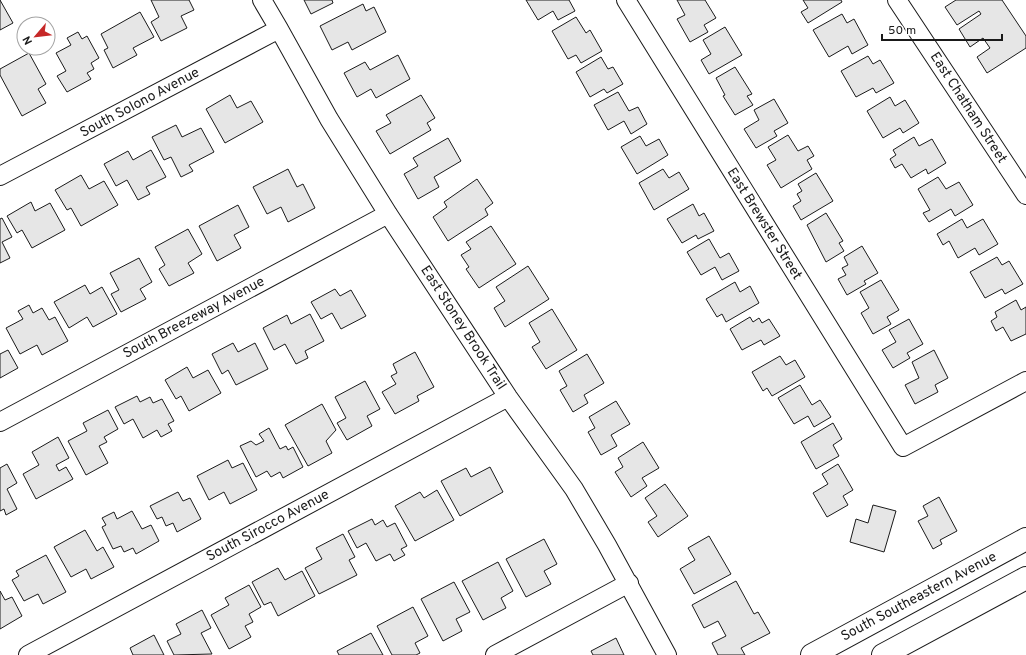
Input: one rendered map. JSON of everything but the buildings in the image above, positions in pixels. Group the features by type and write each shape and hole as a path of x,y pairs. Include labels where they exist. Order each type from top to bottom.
{"main road":[{"name":"South Southeastern Avenue","path":"812,655 1026,540"},
{"path":"883,655 1026,578"}],"street":[{"name":"East Stoney Brook Trail","path":"262,0 329,119 388,214 508,397 574,489 629,583 667,655"},
{"name":"East Brewster Street","path":"626,0 903,447 1026,381"},
{"name":"East Chatham Street","path":"897,0 1026,195"},
{"name":"South Solono Avenue","path":"0,176 279,29"},
{"name":"South Breezeway Avenue","path":"0,422 388,214"},
{"name":"South Sirocco Avenue","path":"28,655 508,397"},
{"path":"495,655 629,583"}]}
